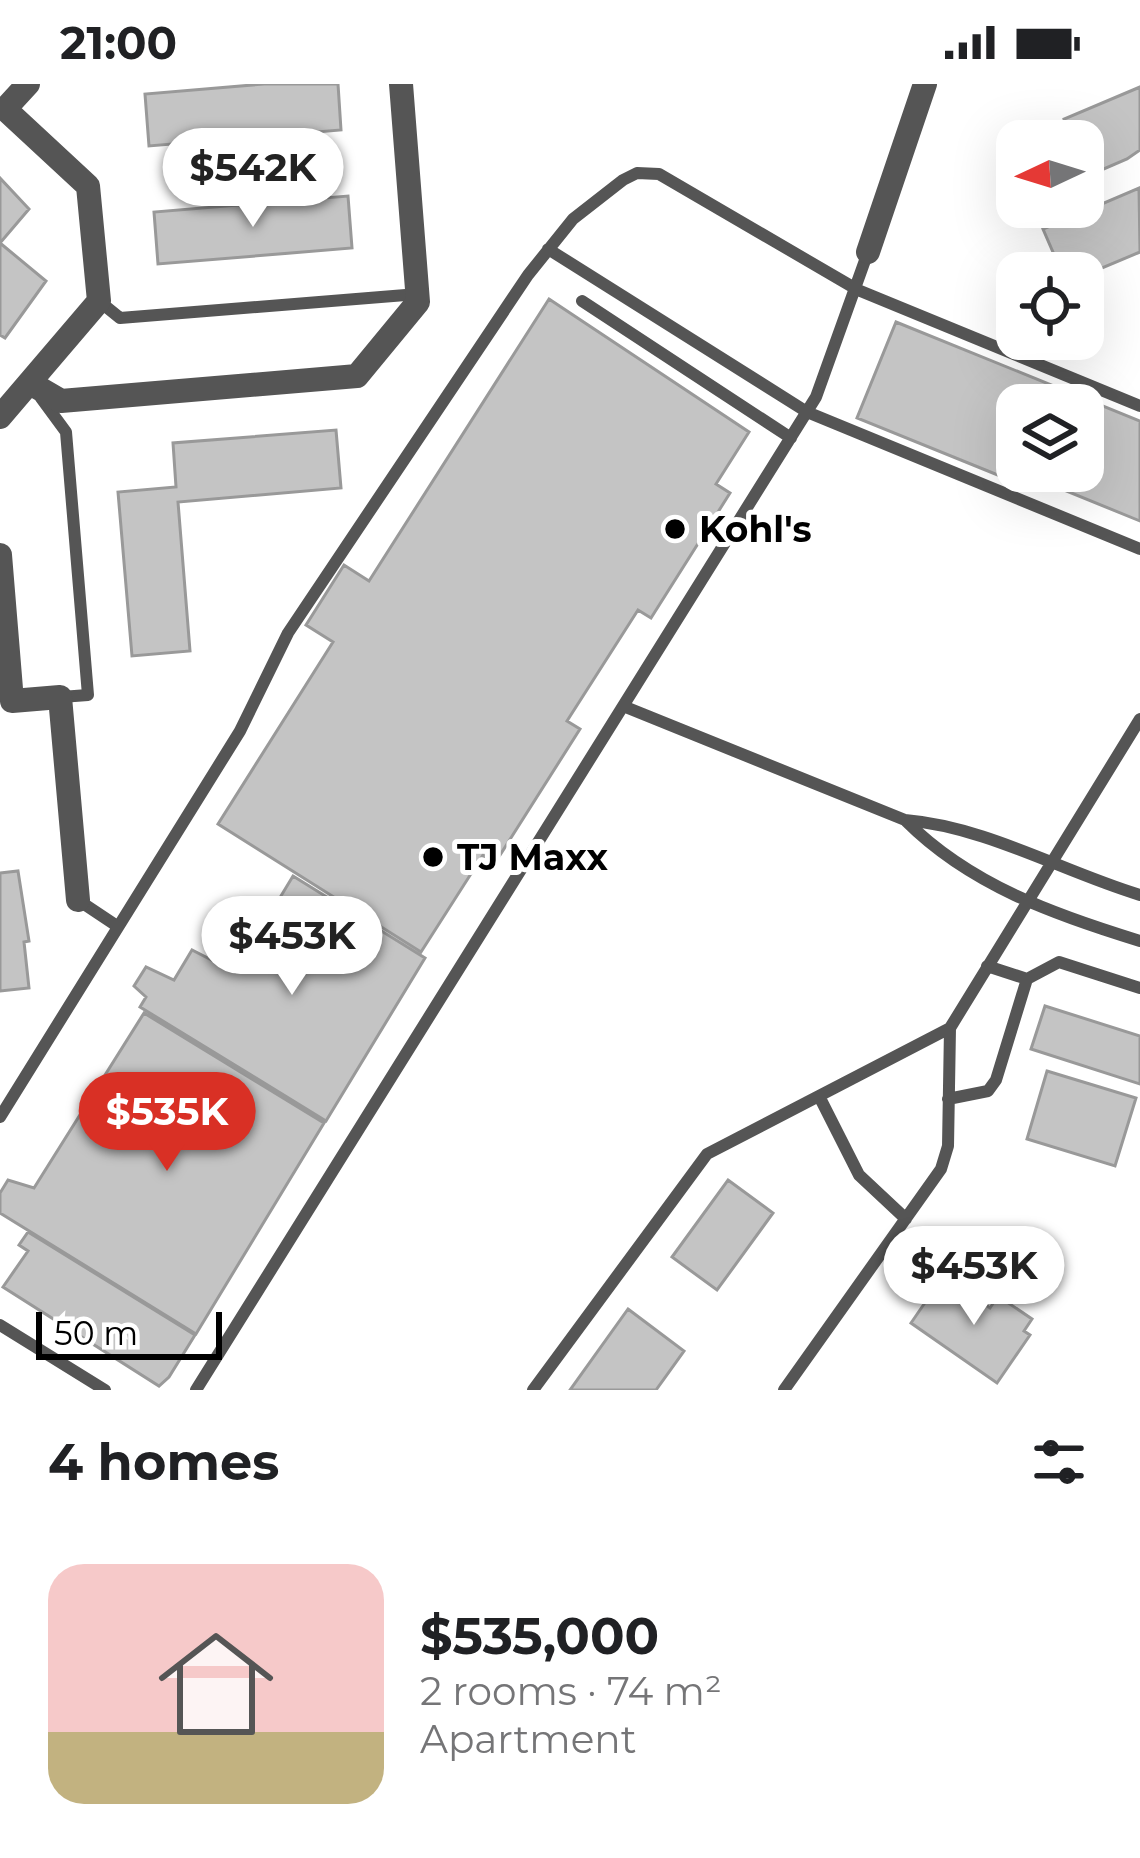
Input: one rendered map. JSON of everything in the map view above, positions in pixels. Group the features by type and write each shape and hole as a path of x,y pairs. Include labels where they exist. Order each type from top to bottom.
{"street":[{"path":"0,417 99,301 88,186 3,107 28,84"},
{"path":"29,382 61,401 357,376 418,302 401,84"},
{"path":"868,252 925,84"},
{"path":"0,555 12,701 60,697 78,900"}],"lane":[{"path":"0,1117 240,731 288,634 548,249 572,219 623,180 659,174 857,290 1140,406"},
{"path":"548,249 807,412 1140,549"},
{"path":"196,1390 807,412 868,252"},
{"path":"99,301 120,318 418,294"},
{"path":"582,301 791,438"},
{"path":"29,382 66,432 88,695 60,697"},
{"path":"623,706 905,820 956,824 1140,895"},
{"path":"784,1390 946,1159 950,1028 1140,719"},
{"path":"905,820 932,847 1027,901 1140,941"},
{"path":"78,900 117,926"},
{"path":"948,1099 988,1091 1028,979 1058,962 1140,988"},
{"path":"987,966 1028,979"},
{"path":"533,1390 707,1154 950,1028"},
{"path":"819,1096 859,1175 906,1219"},
{"path":"0,1325 105,1390"}],"building":[{"path":"264,84 338,84 341,130 149,146 145,94"},
{"path":"1140,87 1140,150 1104,169 1104,120 1064,119"},
{"path":"0,178 29,209 0,243"},
{"path":"1139,188 1140,252 1104,267 1104,252 1053,252 1043,229 1104,228 1104,203"},
{"path":"348,196 352,248 158,264 154,212"},
{"path":"0,243 46,281 5,338 0,335"},
{"path":"549,299 749,432 716,484 730,493 651,618 638,610 567,721 580,729 495,863 483,855 421,952 218,824 333,642 306,625 344,565 369,581"},
{"path":"896,322 1049,384 996,384 996,474 857,418"},
{"path":"1104,406 1140,421 1140,521 1069,492 1104,492"},
{"path":"336,430 341,488 178,502 190,651 132,656 118,492 176,487 173,443"},
{"path":"18,871 29,941 24,942 29,988 0,991 0,873"},
{"path":"293,876 425,958 326,1121 140,1007 146,997 134,986 146,967 174,980 192,950 235,972"},
{"path":"1045,1006 1140,1036 1140,1084 1031,1049"},
{"path":"144,1013 324,1123 196,1334 0,1213 0,1193 8,1180 34,1188"},
{"path":"1047,1071 1136,1098 1115,1166 1027,1139"},
{"path":"728,1180 773,1213 717,1290 672,1257"},
{"path":"28,1232 195,1335 169,1377 159,1386 3,1287 28,1251 19,1245"},
{"path":"944,1275 990,1308 998,1296 1032,1319 1024,1331 1030,1335 997,1383 911,1323"},
{"path":"628,1309 684,1351 656,1390 570,1390"}],"place":[{"name":"Kohl's","path":"675,529"},
{"name":"TJ Maxx","path":"433,857"}]}
